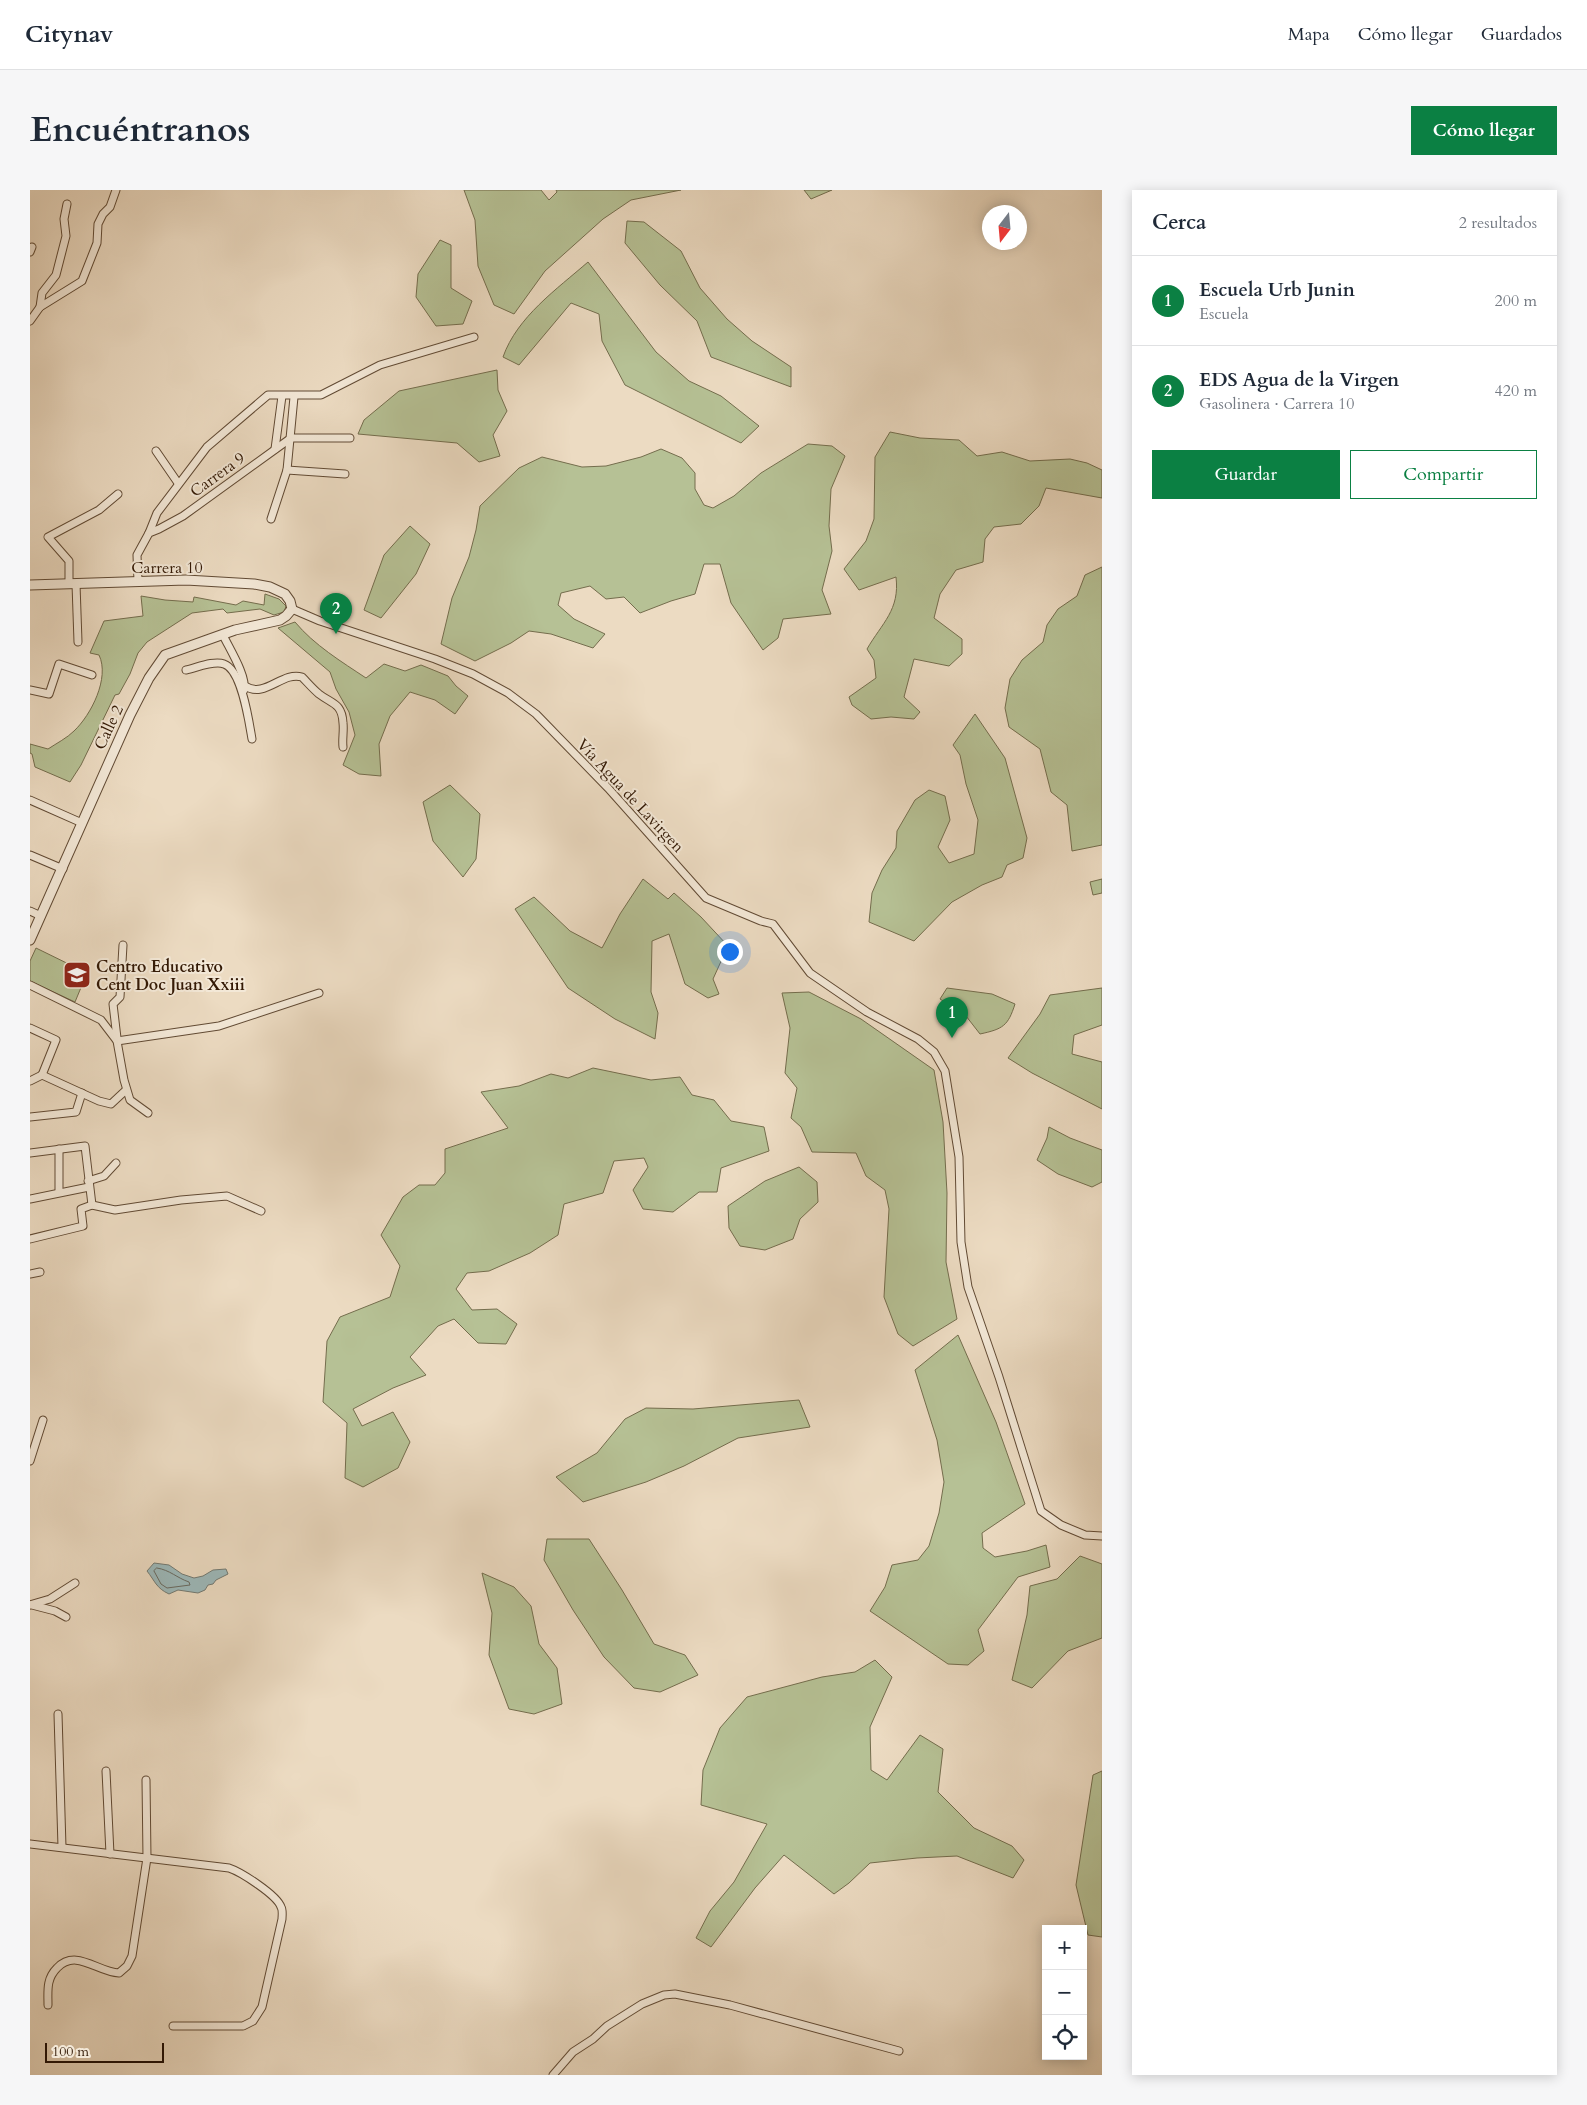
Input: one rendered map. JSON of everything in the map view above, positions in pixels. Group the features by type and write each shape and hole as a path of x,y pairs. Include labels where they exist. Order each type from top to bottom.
{"street":[{"path":"30,321 40,307 82,281 97,243 98,224 103,214 110,207 116,190"},
{"path":"40,307 42,293 56,274 66,236 64,219 67,204"},
{"path":"138,581 137,555 157,513 207,447 268,395 294,397 321,395 380,366 474,338"},
{"path":"275,449 282,396"},
{"path":"270,519 287,470 294,397"},
{"path":"291,438 350,438"},
{"name":"Carrera 9","path":"149,532 183,516 291,438"},
{"path":"156,451 178,483"},
{"path":"287,470 345,474"},
{"path":"78,642 69,561 48,537 99,510 118,494"},
{"name":"Carrera 10","path":"30,585 186,580 254,584 270,587 285,594 290,601 292,609"},
{"name":"Calle 2","path":"30,940 130,715 149,678 165,655 223,635 280,620 292,609"},
{"name":"Vía Agua de Lavirgen","path":"292,609 320,621 436,658 508,692 536,714 608,788 706,898 774,924 810,974 867,1012 918,1040 934,1052 945,1071 959,1157 961,1242 968,1286 1041,1511 1062,1525 1085,1536 1102,1536"},
{"path":"223,635 239,668 245,686 243,696"},
{"path":"186,670 221,663 226,664 234,673 243,696 252,739"},
{"path":"30,690 49,694 59,664 92,675"},
{"path":"245,686 254,690 265,688 292,676 302,677 320,695 335,702 340,710 343,724 343,748"},
{"path":"30,800 82,823"},
{"path":"30,856 62,869"},
{"path":"30,911 41,916"},
{"path":"123,945 120,997 114,1004 117,1041 126,1090 130,1100 148,1113"},
{"path":"30,985 101,1020 117,1041"},
{"path":"117,1041 219,1026 319,993"},
{"path":"30,1028 56,1040 42,1075 30,1081"},
{"path":"42,1075 99,1101 112,1104 126,1090"},
{"path":"30,1117 76,1112 82,1093"},
{"path":"30,1153 85,1146 92,1205"},
{"path":"59,1149 59,1192"},
{"path":"30,1199 89,1184 104,1176 116,1163"},
{"path":"30,1239 83,1226 81,1209 92,1205 114,1210 181,1200 228,1196 262,1211"},
{"path":"30,1274 40,1272"},
{"path":"30,1461 43,1420"},
{"path":"31,1605 50,1599 75,1583"},
{"path":"31,1605 55,1611 66,1617"},
{"path":"58,1714 62,1847"},
{"path":"106,1771 110,1854"},
{"path":"48,2005 48,1984 53,1972 63,1962 70,1960 84,1961 108,1973 119,1973 127,1966 132,1956 147,1858 146,1780"},
{"path":"30,1844 229,1868 243,1873 276,1900 282,1908 282,1919 262,2007 253,2021 243,2026 173,2026"},
{"path":"554,2075 573,2052 593,2040 607,2026 642,2004 664,1995 675,1994 730,2005 898,2051"}],"green space":[{"path":"464,190 541,190 549,200 557,192 556,190 681,190 631,200 603,219 545,271 514,314 494,305 478,266 475,220"},
{"path":"804,190 832,190 811,199"},
{"path":"627,221 644,222 681,251 700,288 727,319 752,341 791,367 791,387 711,357 697,321 660,285 625,243"},
{"path":"440,240 451,245 451,288 472,301 463,324 436,326 416,297 418,274"},
{"path":"588,262 656,352 689,381 721,396 759,426 741,443 625,385 602,341 599,314 571,303 519,365 503,357 509,343 528,316 551,293"},
{"path":"497,370 498,390 507,411 493,435 500,456 479,462 457,443 358,434 364,420 399,391"},
{"path":"890,432 920,438 959,440 977,456 1002,452 1030,461 1070,459 1087,463 1102,470 1102,498 1046,488 1039,506 1021,524 994,527 985,539 983,562 956,570 940,594 934,618 962,639 962,654 949,666 914,659 904,697 920,712 914,719 891,717 871,719 852,705 849,697 876,678 874,660 867,649 889,616 897,589 896,577 859,590 844,569 866,541 874,519 875,457"},
{"path":"808,444 832,446 845,456 831,489 829,526 832,551 822,590 831,614 783,619 778,638 763,650 731,603 720,564 704,564 695,594 640,613 624,597 606,599 590,586 561,593 558,605 574,619 605,634 593,648 551,634 529,631 511,643 475,661 441,644 452,598 469,557 480,506 519,468 542,457 582,467 606,466 641,457 661,449 682,458 695,473 695,489 704,505 713,508 734,496 761,473"},
{"path":"410,526 430,544 416,574 381,618 364,610 384,555"},
{"path":"1102,567 1102,845 1072,851 1067,805 1051,792 1040,749 1009,727 1005,708 1010,679 1022,660 1043,642 1047,625 1058,609 1077,596 1085,575"},
{"path":"265,594 279,599 286,606 284,612 274,615 260,609 227,613 223,609 192,613 147,642 138,653 130,674 119,694 115,695 81,765 70,782 35,767 32,754 30,753 30,744 48,749 65,738 87,716 97,696 102,674 102,664 99,655 90,653 104,621 143,616 141,596 193,602 194,597 236,605 243,601 264,605"},
{"path":"295,622 319,646 366,678 384,664 405,671 421,665 448,676 468,696 455,714 435,700 410,692 390,716 379,744 381,776 359,774 343,765 355,735 349,712 336,689 330,672 278,628"},
{"path":"975,714 1005,758 1027,838 1023,858 1007,865 1002,877 982,885 952,902 914,941 869,922 872,893 882,870 896,848 897,831 915,800 929,790 945,796 950,820 938,847 949,863 974,854 978,820 966,784 960,755 953,745"},
{"path":"450,785 480,814 476,859 463,877 433,841 423,802"},
{"path":"643,879 668,899 674,893 701,917 728,946 713,979 719,994 708,998 685,984 669,934 652,941 651,992 658,1013 655,1039 615,1019 568,988 515,909 534,897 570,931 602,948 620,914"},
{"path":"1102,879 1102,893 1093,895 1090,882"},
{"path":"36,948 87,973 75,1002 30,981 30,961"},
{"path":"947,988 992,994 1015,1004 1010,1017 1004,1025 980,1034 966,1016 940,999"},
{"path":"1102,988 1102,1025 1074,1035 1072,1054 1102,1062 1102,1109 1032,1073 1008,1058 1040,1014 1050,995"},
{"path":"809,992 861,1019 934,1070 943,1122 947,1193 946,1262 957,1319 913,1346 898,1334 884,1297 889,1209 885,1190 866,1176 856,1153 812,1152 801,1127 791,1118 797,1088 785,1073 790,1028 782,993"},
{"path":"593,1068 651,1080 680,1077 692,1095 714,1100 731,1121 764,1127 769,1151 721,1168 717,1192 699,1192 673,1212 643,1209 633,1190 648,1167 644,1158 614,1161 603,1193 564,1204 558,1235 530,1253 489,1271 467,1273 456,1289 472,1310 497,1309 517,1324 506,1344 478,1343 454,1319 438,1326 410,1357 426,1375 393,1388 353,1409 362,1426 393,1412 410,1442 398,1468 363,1487 345,1478 347,1423 323,1402 327,1341 340,1317 390,1297 400,1266 381,1235 403,1197 419,1185 435,1185 445,1173 445,1149 508,1128 481,1092 519,1086 551,1074 568,1078"},
{"path":"1049,1127 1070,1138 1102,1150 1102,1182 1092,1187 1058,1174 1037,1160 1047,1138"},
{"path":"799,1167 817,1182 818,1202 800,1219 793,1239 765,1250 740,1246 729,1228 728,1206 765,1181"},
{"path":"958,1335 996,1422 1025,1504 982,1533 983,1548 995,1557 1046,1545 1050,1567 1018,1577 978,1630 984,1651 968,1665 948,1664 870,1611 885,1587 892,1565 918,1560 929,1546 939,1513 944,1482 937,1440 915,1370"},
{"path":"799,1400 810,1427 738,1438 684,1466 646,1482 583,1502 556,1477 597,1453 625,1419 646,1408 693,1409"},
{"path":"547,1539 589,1539 654,1644 685,1655 698,1675 660,1692 634,1688 604,1657 573,1610 544,1560"},
{"path":"1080,1556 1102,1564 1102,1638 1068,1651 1032,1688 1012,1680 1027,1615 1030,1586 1057,1579"},
{"path":"482,1573 514,1587 531,1606 539,1644 557,1668 562,1704 534,1714 509,1709 489,1655 492,1613"},
{"path":"875,1660 892,1677 870,1727 871,1770 887,1780 920,1735 943,1749 938,1792 974,1828 1012,1846 1024,1860 1013,1878 957,1856 917,1858 870,1863 834,1894 784,1855 755,1888 711,1947 696,1938 710,1911 734,1882 767,1824 701,1805 703,1770 720,1728 747,1697 822,1677 855,1672"},
{"path":"1102,1771 1102,1937 1088,1935 1076,1885 1093,1775"}],"water":[{"path":"154,1563 169,1565 182,1574 194,1578 203,1576 213,1570 226,1569 228,1574 198,1593 178,1590 169,1594 158,1587 147,1571"}],"place":[{"name":"EDS Agua de la Virgen","path":"336,634"},
{"name":"Centro Educativo Cent Doc Juan Xxiii","path":"77,975"},
{"name":"Escuela Urb Junin","path":"952,1038"}]}
